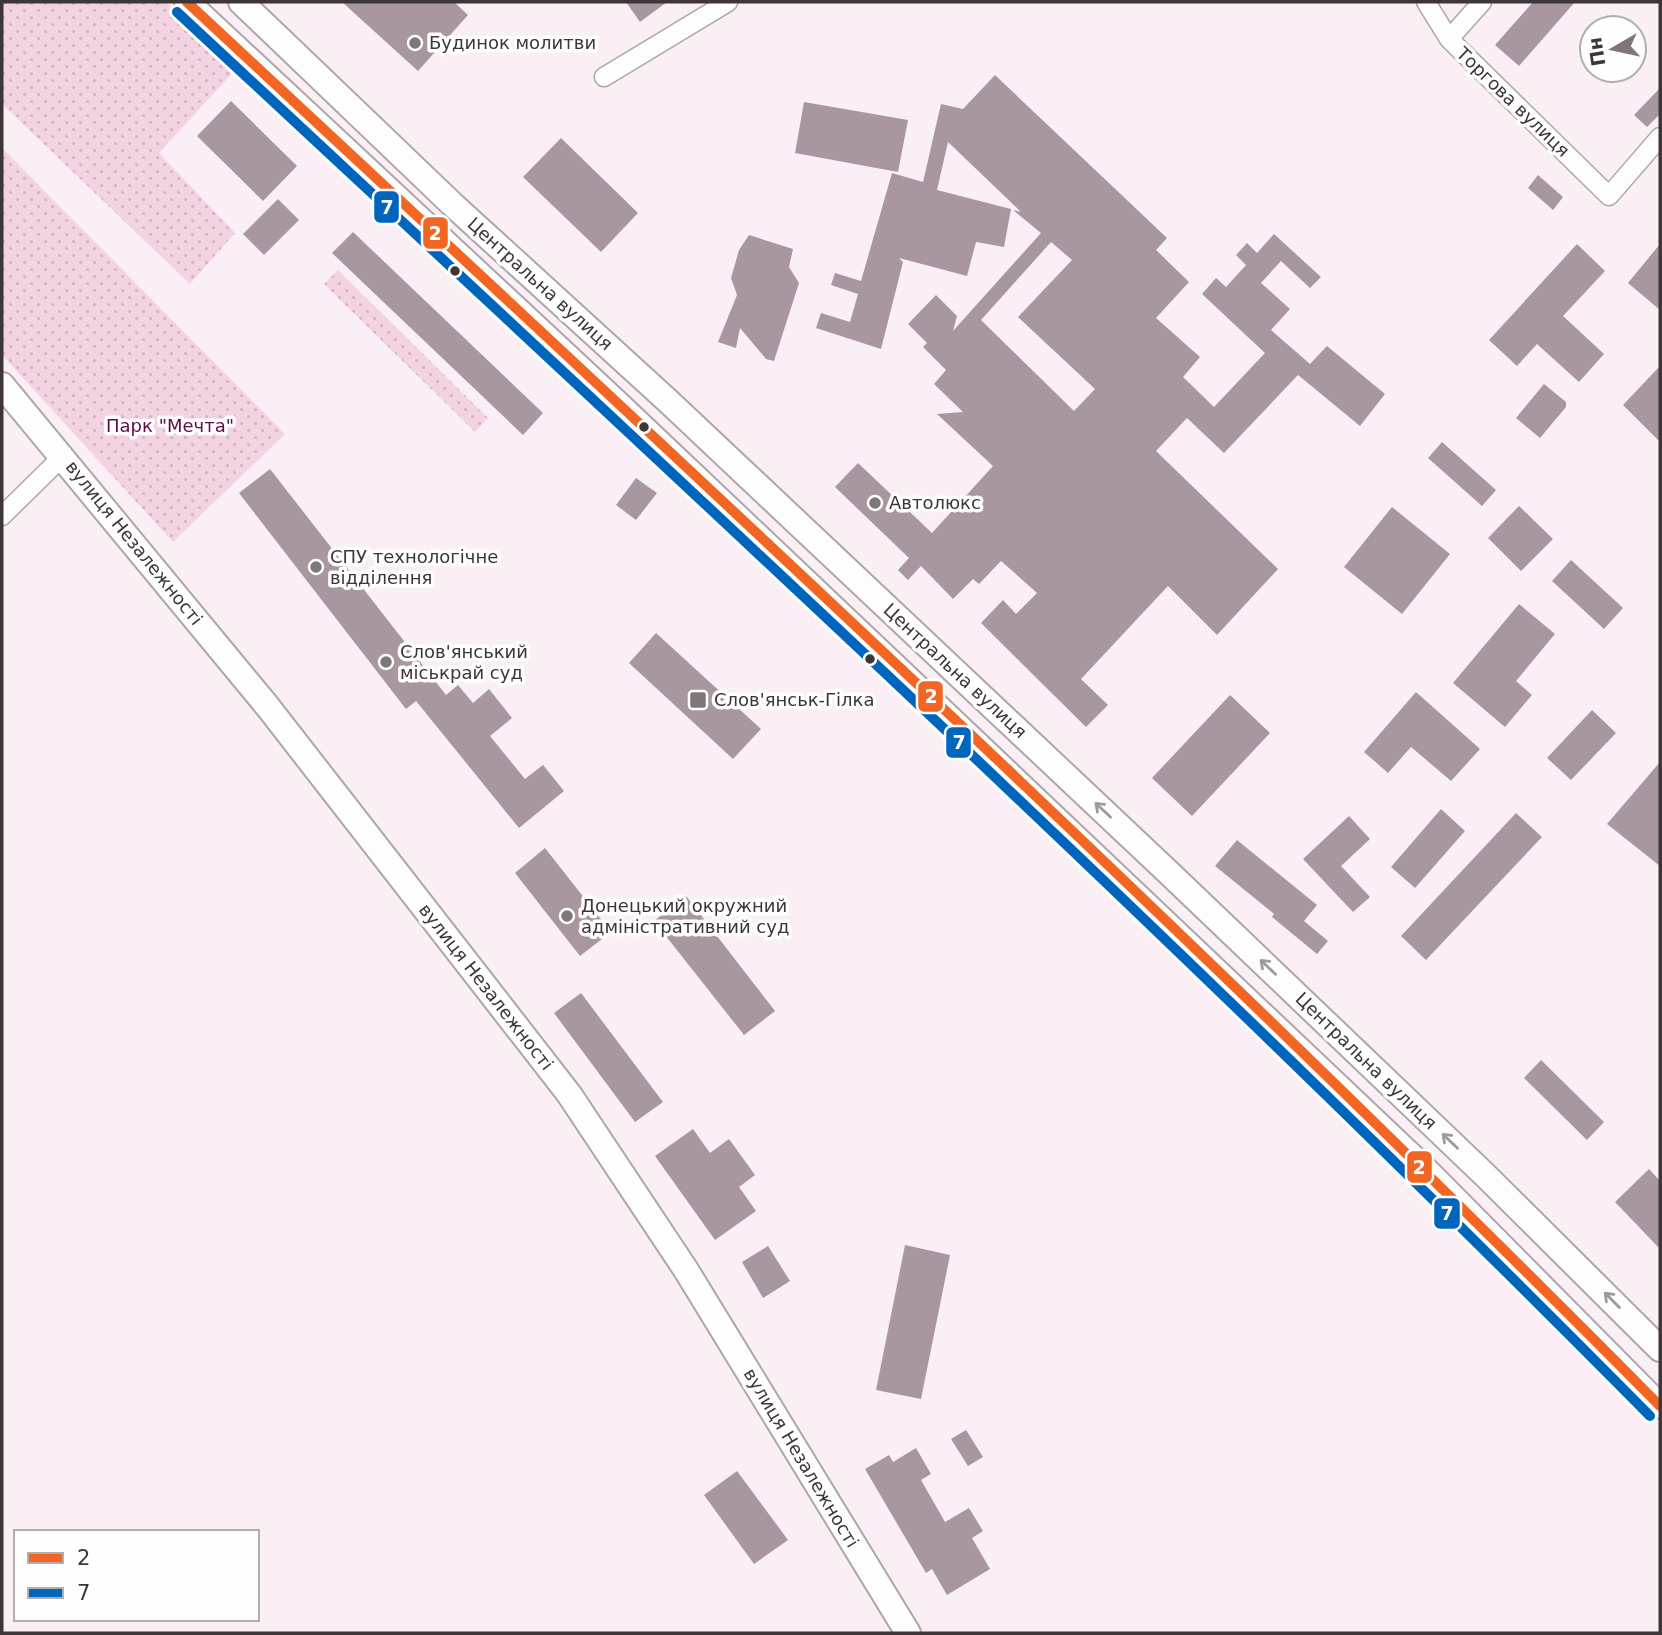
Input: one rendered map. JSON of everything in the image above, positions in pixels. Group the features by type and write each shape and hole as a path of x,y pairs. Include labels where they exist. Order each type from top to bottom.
{"street":[{"name":"Центральна вулиця","path":"187,2 615,401 1425,1169 1660,1406"},
{"name":"Центральна вулиця","path":"241,2 452,204 676,407 1168,872 1485,1175 1660,1349"},
{"path":"604,77 728,2"},
{"name":"Торгова вулиця","path":"1426,2 1449,39 1609,196 1660,137"},
{"path":"1449,39 1482,2"},
{"name":"вулиця Незалежності","path":"2,385 268,707 569,1094 686,1270 908,1633"},
{"path":"2,516 63,456"}],"green space":[{"path":"2,2 166,2 236,69 159,153 235,233 190,284 2,104"},
{"name":"Парк \"Мечта\"","path":"2,148 285,434 173,542 2,355"},
{"path":"338,270 488,418 475,432 324,284"}],"building":[{"name":"Будинок молитви","path":"342,2 454,2 468,15 418,71"},
{"path":"626,2 667,2 640,22"},
{"path":"1533,2 1575,2 1519,66 1495,45"},
{"path":"995,75 1167,238 1156,250 1189,282 1156,318 1200,357 1183,377 1214,407 1265,353 1202,294 1216,278 1226,287 1246,265 1236,255 1247,243 1257,253 1274,234 1321,277 1310,288 1281,261 1261,283 1290,309 1271,330 1310,364 1327,346 1385,394 1360,426 1298,375 1224,453 1187,418 1156,451 1278,569 1217,635 1168,586 1081,679 1108,705 1086,727 981,623 1003,600 1016,614 1037,593 1001,561 979,584 973,579 953,599 921,566 908,580 898,570 909,558 835,487 858,463 932,533 993,466 937,414 963,412 934,384 946,370 923,347 927,343 908,324 936,295 957,316 953,331 1041,233 1013,210 1021,212 948,142 937,190 1011,209 1004,247 976,242 967,276 899,258 903,262 881,349 816,328 821,313 850,322 858,294 831,285 835,273 861,281 892,173 923,182 941,104 963,109","holes":["1051,242 1072,260 1018,317 1095,389 1074,411 981,320"]},
{"path":"1660,88 1660,114 1647,127 1634,115"},
{"path":"231,101 297,166 263,201 197,136"},
{"path":"804,102 908,120 898,172 795,153"},
{"path":"561,138 638,213 601,252 523,177"},
{"path":"1538,175 1563,197 1553,210 1528,188"},
{"path":"278,199 299,220 264,255 243,234"},
{"path":"353,232 543,413 523,435 332,253"},
{"path":"749,235 793,249 789,267 799,283 774,361 766,359 740,328 736,348 718,342 737,295 731,278 739,250"},
{"path":"1577,244 1605,271 1563,316 1604,354 1579,382 1537,344 1517,366 1489,340"},
{"path":"1660,244 1660,310 1628,283"},
{"path":"1660,366 1660,442 1623,405"},
{"path":"1544,384 1566,402 1566,407 1540,438 1516,418"},
{"path":"1442,442 1496,490 1482,506 1428,458"},
{"path":"270,469 446,695 458,685 473,703 489,689 512,718 490,736 525,779 543,765 564,791 519,828 416,701 406,709 239,493"},
{"path":"636,478 657,493 636,520 616,505"},
{"path":"1519,506 1553,539 1521,571 1488,538"},
{"path":"1392,507 1450,554 1402,614 1344,567"},
{"path":"1571,560 1623,608 1604,629 1552,581"},
{"path":"1519,604 1555,634 1516,681 1532,695 1505,727 1453,683"},
{"path":"656,633 761,729 733,759 629,663"},
{"path":"1416,692 1480,749 1451,781 1411,747 1388,773 1364,752"},
{"path":"1230,695 1270,733 1192,816 1152,778"},
{"path":"1592,710 1616,733 1571,780 1547,758"},
{"path":"1660,762 1660,866 1607,824"},
{"path":"1441,809 1465,831 1415,888 1391,867"},
{"path":"1516,813 1542,837 1426,960 1401,936"},
{"path":"1349,816 1370,839 1341,866 1370,897 1353,912 1303,859"},
{"path":"1237,840 1317,905 1304,921 1328,941 1317,954 1272,917 1274,914 1215,866"},
{"path":"545,848 611,932 580,956 515,873"},
{"path":"686,896 775,1011 744,1035 654,921"},
{"path":"581,993 663,1102 635,1122 554,1013"},
{"path":"1541,1060 1604,1122 1587,1140 1524,1078"},
{"path":"693,1129 710,1153 729,1139 755,1175 739,1187 756,1211 715,1240 655,1156"},
{"path":"1649,1169 1660,1181 1660,1249 1615,1202"},
{"path":"905,1245 950,1255 921,1399 876,1390"},
{"path":"768,1246 790,1281 763,1298 742,1262"},
{"path":"966,1430 983,1457 968,1466 951,1439"},
{"path":"916,1448 931,1474 921,1480 945,1522 969,1508 983,1531 972,1538 990,1569 947,1595 932,1569 926,1573 865,1469 889,1455 893,1462"},
{"path":"737,1471 788,1540 754,1564 704,1495"}],"transit line":[{"name":"2","path":"187,2 931,696 1298,1048 1660,1406"},
{"name":"7","path":"177,12 921,706 1288,1058 1650,1416"}],"place":[{"name":"Будинок молитви","path":"415,43"},
{"name":"Автолюкс","path":"875,503"},
{"name":"СПУ технологічне відділення","path":"316,567"},
{"name":"Слов'янський міськрай суд","path":"386,662"},
{"name":"Слов'янськ-Гілка","path":"698,700"},
{"name":"Донецький окружний адміністративний суд","path":"567,916"}]}
